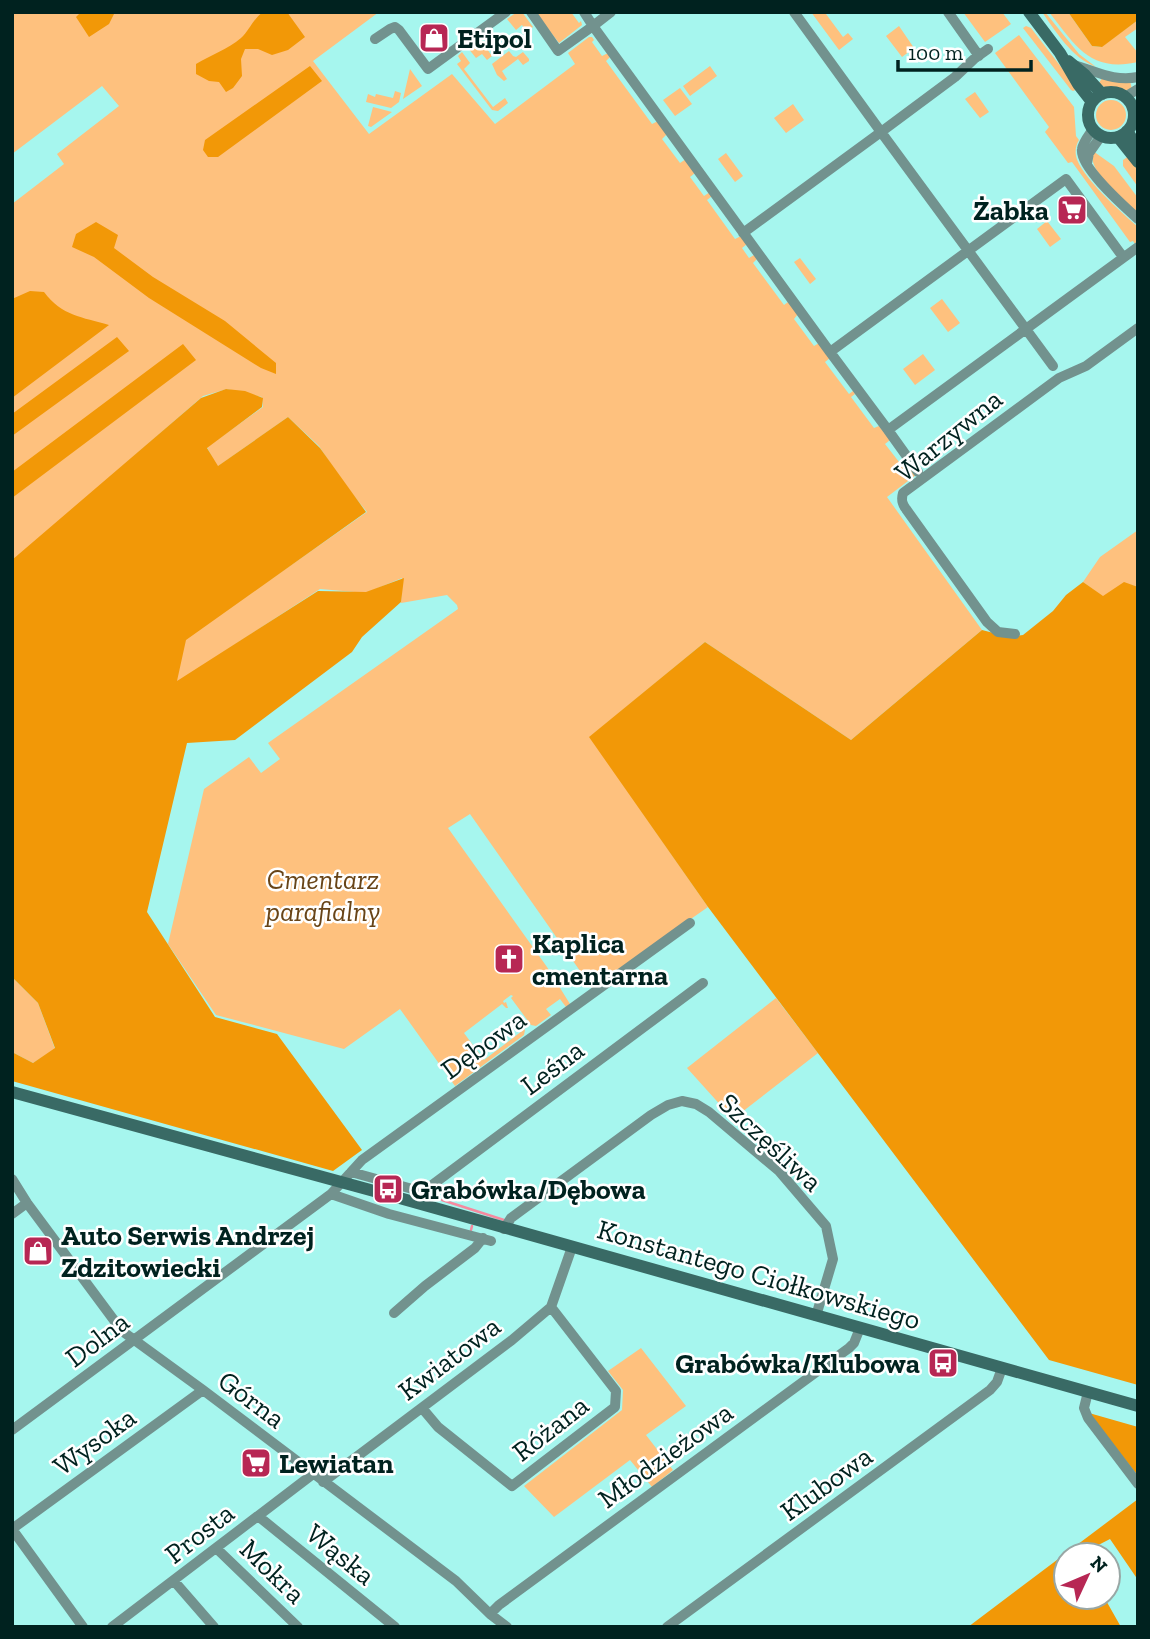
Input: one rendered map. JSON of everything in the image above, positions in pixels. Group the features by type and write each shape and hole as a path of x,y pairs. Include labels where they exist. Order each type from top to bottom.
{"street":[{"path":"375,39 395,27 428,69 506,12"},
{"path":"531,12 558,51 611,12"},
{"path":"584,12 918,472"},
{"path":"794,12 1053,366"},
{"path":"743,233 950,80 983,52 948,12"},
{"path":"1029,12 1060,53 1078,84 1097,98"},
{"path":"1060,53 1085,75 1097,98"},
{"path":"1072,64 1109,77 1121,79 1138,76"},
{"path":"1125,97 1138,89"},
{"path":"1110,93 1125,97 1135,109 1133,122 1123,134 1110,138 1097,132 1088,115 1097,98 1110,93"},
{"path":"1097,132 1082,148 1082,154 1105,187 1138,219"},
{"path":"1123,134 1138,148"},
{"path":"1123,134 1138,162"},
{"path":"830,352 1066,179 1123,257"},
{"path":"888,430 1138,247"},
{"name":"Warzywna","path":"1016,634 998,632 987,622 902,504 901,498 906,489 1059,378 1086,366 1138,328"},
{"name":"Dębowa","path":"342,1183 362,1160 691,923"},
{"name":"Leśna","path":"351,1172 416,1189 428,1188 703,983"},
{"name":"Konstantego Ciołkowskiego","path":"12,1092 1138,1406"},
{"name":"Szczęśliwa","path":"504,1229 511,1217 650,1115 682,1101 696,1104 779,1171 826,1226 833,1259 816,1316"},
{"name":"Górna","path":"12,1179 122,1331 456,1581 507,1627"},
{"name":"Dolna","path":"12,1430 331,1194 342,1183"},
{"path":"331,1194 388,1214 487,1240 394,1313"},
{"path":"12,1213 27,1203"},
{"path":"551,1307 572,1247"},
{"name":"Kwiatowa","path":"323,1482 551,1307"},
{"name":"Różana","path":"422,1408 438,1427 512,1486 615,1407 616,1391 551,1307"},
{"name":"Młodzieżowa","path":"490,1614 849,1348 860,1328"},
{"name":"Klubowa","path":"667,1627 990,1390 997,1382 1002,1368"},
{"name":"Wysoka","path":"12,1529 203,1390"},
{"path":"1088,1392 1084,1408 1088,1418 1138,1484"},
{"name":"Prosta","path":"112,1627 313,1474"},
{"name":"Wąska","path":"258,1516 395,1627"},
{"path":"12,1529 83,1627"},
{"name":"Mokra","path":"216,1548 298,1627"},
{"path":"174,1581 214,1627"}],"green space":[{"name":"Cmentarz parafialny","path":"12,12 379,12 313,61 369,134 452,74 495,124 575,64 568,53 592,37 592,42 602,56 608,53 611,56 606,61 652,124 658,121 667,134 662,139 680,163 686,159 695,173 690,177 704,196 710,192 712,196 707,200 735,239 741,236 747,244 742,248 749,258 754,255 757,259 753,263 784,305 788,302 798,314 794,319 814,346 819,343 830,358 825,362 849,394 853,391 855,394 851,397 874,428 879,426 890,440 885,444 903,467 907,465 916,475 887,497 982,630 851,740 705,642 590,737 708,907 592,988 470,814 448,828 547,967 570,1004 566,1007 560,999 546,1009 551,1015 536,1026 531,1025 511,995 503,1001 508,1008 502,1004 464,1033 484,1060 522,1031 520,1024 525,1030 524,1035 455,1086 400,1009 344,1049 216,1015 168,944 204,789 249,757 261,773 280,759 268,743 458,609 447,595 401,603 402,578 366,593 320,589 176,683 184,640 367,512 319,446 288,417 217,467 207,447 263,407 262,397 227,389 203,396 12,562 12,204 64,164 57,154 119,106 102,86 12,154"},
{"path":"517,12 522,12 533,27 527,32 522,25 516,30 507,19"},
{"path":"535,12 571,12 582,25 559,43"},
{"path":"811,12 826,14 843,37 848,33 853,39 839,50"},
{"path":"963,12 1002,12 1011,24 985,42"},
{"path":"1042,12 1045,12 1079,54 1096,67 1072,51"},
{"path":"1049,12 1068,12 1092,46 1101,47 1138,20 1138,28 1125,37 1138,53 1138,62 1108,63 1085,54"},
{"path":"899,26 914,48 902,57 886,36"},
{"path":"1023,28 1031,28 1078,89 1071,90"},
{"path":"1019,35 1074,107 1076,136 1079,140 1076,154 1079,164 1102,194 1138,227 1138,242 1135,244 1130,242 1072,162 1068,163 1045,132 1049,127 995,53"},
{"path":"480,39 492,56 487,60 482,54 476,58 468,48"},
{"path":"509,51 516,57 523,52 529,61 523,65 518,59 502,71 507,79 504,81 497,75 492,64"},
{"path":"462,52 470,63 464,69 493,107 505,98 508,103 498,111 492,110 457,64 461,61 458,56"},
{"path":"710,66 717,76 690,96 683,86"},
{"path":"410,69 422,86 403,99"},
{"path":"1102,78 1130,81 1132,89 1119,91 1106,88 1099,83"},
{"path":"680,88 692,104 675,116 663,100"},
{"path":"395,91 401,93 399,102 391,108 366,102 368,94 393,98"},
{"path":"975,92 989,112 980,118 965,99"},
{"path":"1111,100 1121,105 1126,115 1121,125 1111,130 1101,125 1096,115 1101,105"},
{"path":"793,104 804,120 786,133 774,118"},
{"path":"373,107 392,112 371,127 368,126"},
{"path":"1093,151 1114,166 1138,198 1138,213 1100,175 1093,162"},
{"path":"726,153 743,176 735,182 718,159"},
{"path":"1129,156 1138,169 1138,187 1123,166 1123,160"},
{"path":"1047,221 1061,239 1050,247 1037,229"},
{"path":"800,258 816,279 810,284 794,262"},
{"path":"942,299 960,323 948,332 930,308"},
{"path":"923,354 935,370 915,385 903,369"},
{"path":"1138,530 1138,587 1124,583 1103,597 1083,582 1100,557"},
{"path":"12,977 38,1003 55,1049 33,1063 12,1052"},
{"path":"776,998 818,1053 733,1119 687,1068"},
{"path":"641,1348 686,1406 646,1435 673,1470 652,1487 630,1460 554,1517 524,1486 622,1410 623,1390 608,1371"}],"shaded area":[{"path":"81,12 115,12 109,24 89,37 76,17"},
{"path":"263,12 287,12 305,37 288,50 272,55 258,49 245,49 241,59 242,76 233,88 226,92 219,82 209,81 196,74 196,64 241,38"},
{"path":"1068,12 1138,12 1138,20 1102,47 1092,46"},
{"path":"310,66 322,81 218,157 208,157 203,150 205,140"},
{"path":"96,222 118,235 114,248 153,277 225,321 276,363 276,374 261,368 149,298 94,257 72,247 76,234"},
{"path":"30,291 44,292 65,311 109,325 12,398 12,299"},
{"path":"117,337 129,351 12,436 12,414"},
{"path":"183,344 196,360 12,498 12,472"},
{"path":"226,389 245,391 263,398 262,407 207,448 218,466 288,417 320,448 366,512 186,640 177,681 318,591 366,592 404,578 401,602 362,637 352,652 235,740 187,743 147,912 215,1017 277,1034 362,1150 333,1171 12,1081 12,1052 33,1063 55,1048 38,1003 12,977 12,560 201,398"},
{"path":"1083,582 1103,596 1124,582 1138,587 1138,1385 1049,1360 708,907 589,737 705,642 851,740 982,630 1009,637 1023,635"},
{"path":"1089,1413 1138,1427 1138,1476"},
{"path":"1138,1499 1138,1580 1122,1557 1122,1541 1082,1541"},
{"path":"1052,1564 1052,1611 1112,1611 1121,1627 968,1627"}],"waterway":[{"path":"442,1200 504,1220"},
{"path":"471,1230 472,1226"}],"place":[{"name":"Etipol","path":"434,38"},
{"name":"Żabka","path":"1072,210"},
{"name":"Kaplica cmentarna","path":"509,959"},
{"name":"Grabówka/Dębowa","path":"388,1189"},
{"name":"Auto Serwis Andrzej Zdzitowiecki","path":"38,1251"},
{"name":"Grabówka/Klubowa","path":"943,1363"},
{"name":"Lewiatan","path":"256,1463"}]}
